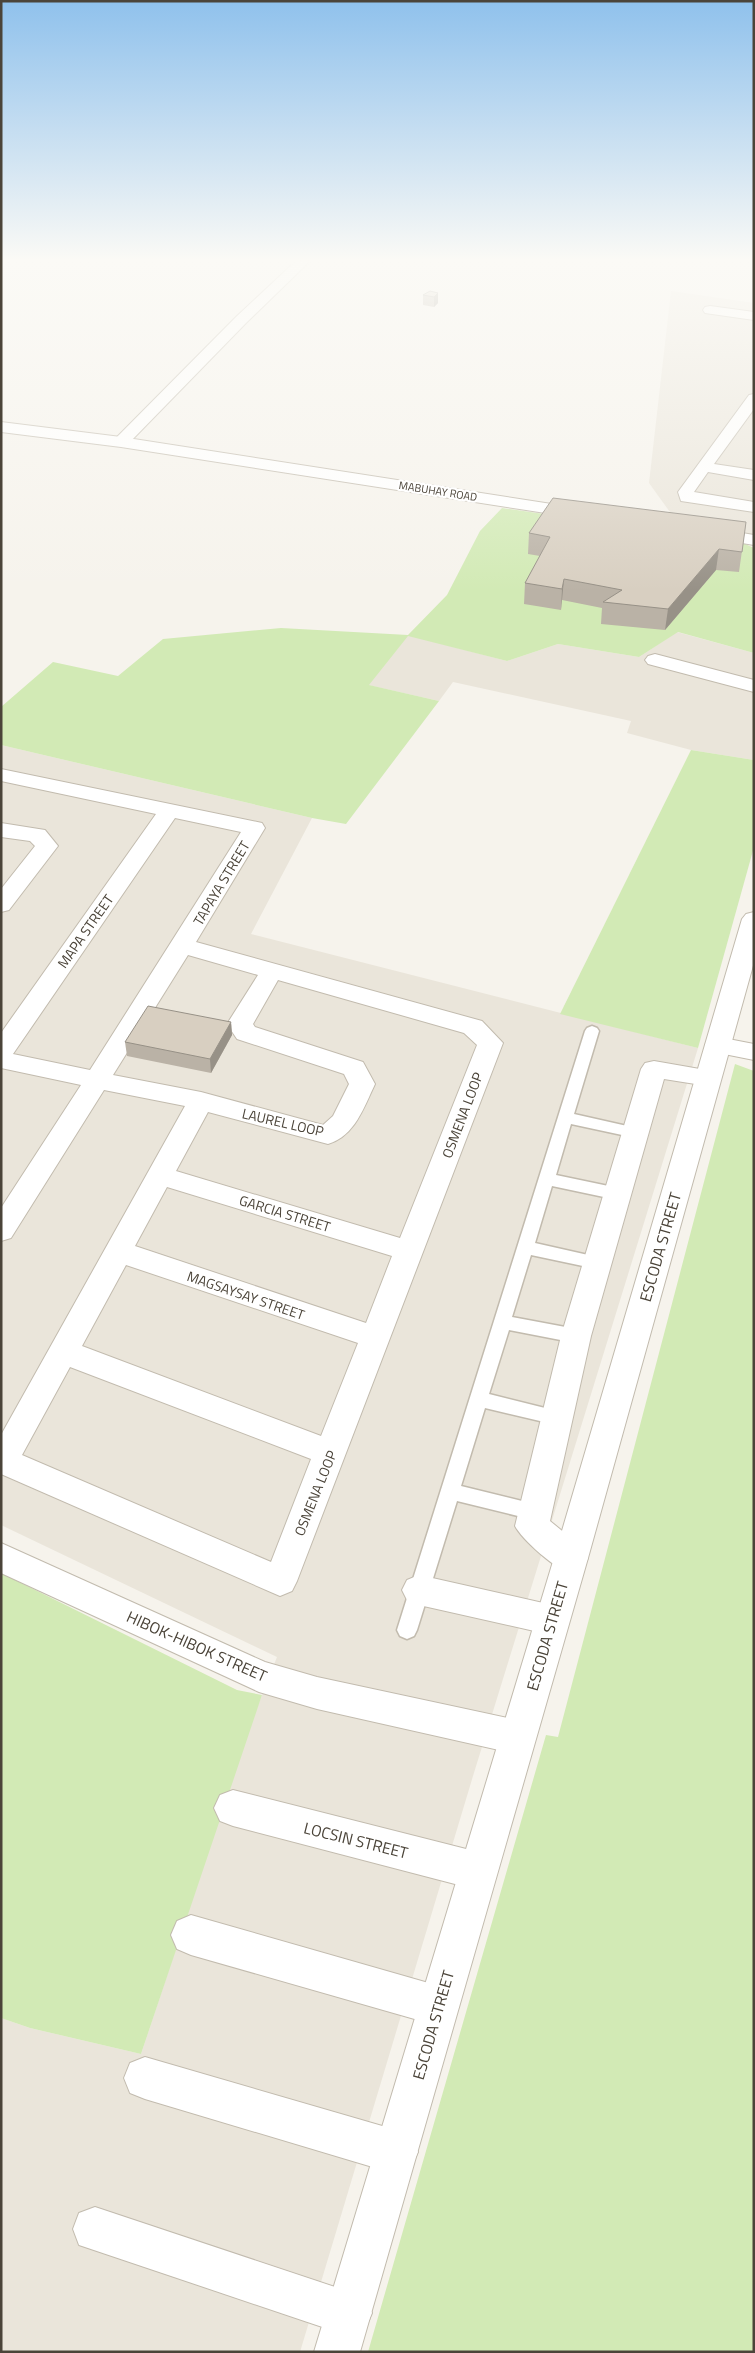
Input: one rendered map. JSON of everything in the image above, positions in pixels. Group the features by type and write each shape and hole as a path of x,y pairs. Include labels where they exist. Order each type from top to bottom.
{"street":[{"path":"1,427 121,442 191,371"},
{"path":"754,398 686,492 687,497 754,508"},
{"name":"MABUHAY ROAD","path":"121,442 603,516"},
{"path":"704,467 754,475"},
{"path":"689,530 754,540"},
{"path":"656,660 754,686"},
{"name":"TAPAYA STREET","path":"1,775 254,828 98,1080 1,1231"},
{"name":"MAPA STREET","path":"1,1052 169,811"},
{"path":"1,830 37,836 47,846 1,905"},
{"name":"ESCODA STREET","path":"343,2332 518,1737 754,919"},
{"name":"OSMENA LOOP","path":"182,946 473,1027 490,1043 280,1581 3,1461 200,1101"},
{"name":"LAUREL LOOP","path":"1,1060 200,1101 328,1135 344,1121 362,1084 354,1068 246,1033 240,1024 272,971"},
{"path":"718,1045 754,1052"},
{"path":"570,1558 532,1526 576,1336 654,1069 708,1078"},
{"name":"GARCIA STREET","path":"159,1175 410,1250"},
{"name":"MAGSAYSAY STREET","path":"117,1251 376,1338"},
{"path":"62,1351 330,1453"},
{"name":"HIBOK-HIBOK STREET","path":"1,1557 259,1676 318,1693 518,1737"},
{"path":"419,1590 552,1620"},
{"name":"LOCSIN STREET","path":"233,1808 478,1871"},
{"path":"191,1935 439,2006"},
{"path":"145,2078 396,2152"},
{"path":"95,2229 343,2332"}],"lane":[{"path":"407,1630 592,1031"},
{"path":"565,1117 636,1133"},
{"path":"546,1179 618,1194"},
{"path":"525,1247 598,1263"},
{"path":"502,1322 576,1336"},
{"path":"478,1400 557,1418"},
{"path":"450,1491 534,1512"}],"shaded area":[{"path":"662,371 754,371 754,537 680,526 649,483"},
{"path":"677,632 754,653 754,760 691,750 627,733 631,721 453,682 439,701 368,685 408,635 507,661 558,644 639,657"},
{"path":"1,745 312,818 251,934 698,1048 473,1776 300,2352 1,2352 1,2018 30,2028 141,2054 250,1726 277,1657 1,1525"}],"green space":[{"path":"502,508 743,543 754,548 754,653 678,632 639,657 558,644 507,661 408,636 369,685 439,701 346,824 312,818 1,745 1,707 53,662 118,676 163,639 281,628 408,635 447,595 480,531"},
{"path":"691,750 754,760 754,847 698,1048 560,1014"},
{"path":"735,1064 754,1071 754,2352 368,2352 546,1735 558,1737"},
{"path":"1,1573 237,1690 262,1695 141,2054 30,2028 1,2018"}],"building":[{"path":"553,498 746,522 742,552 719,549 668,609 603,602 622,590 564,579 562,589 525,583 550,537 529,533"},
{"path":"148,1006 231,1022 210,1059 125,1042"}]}
